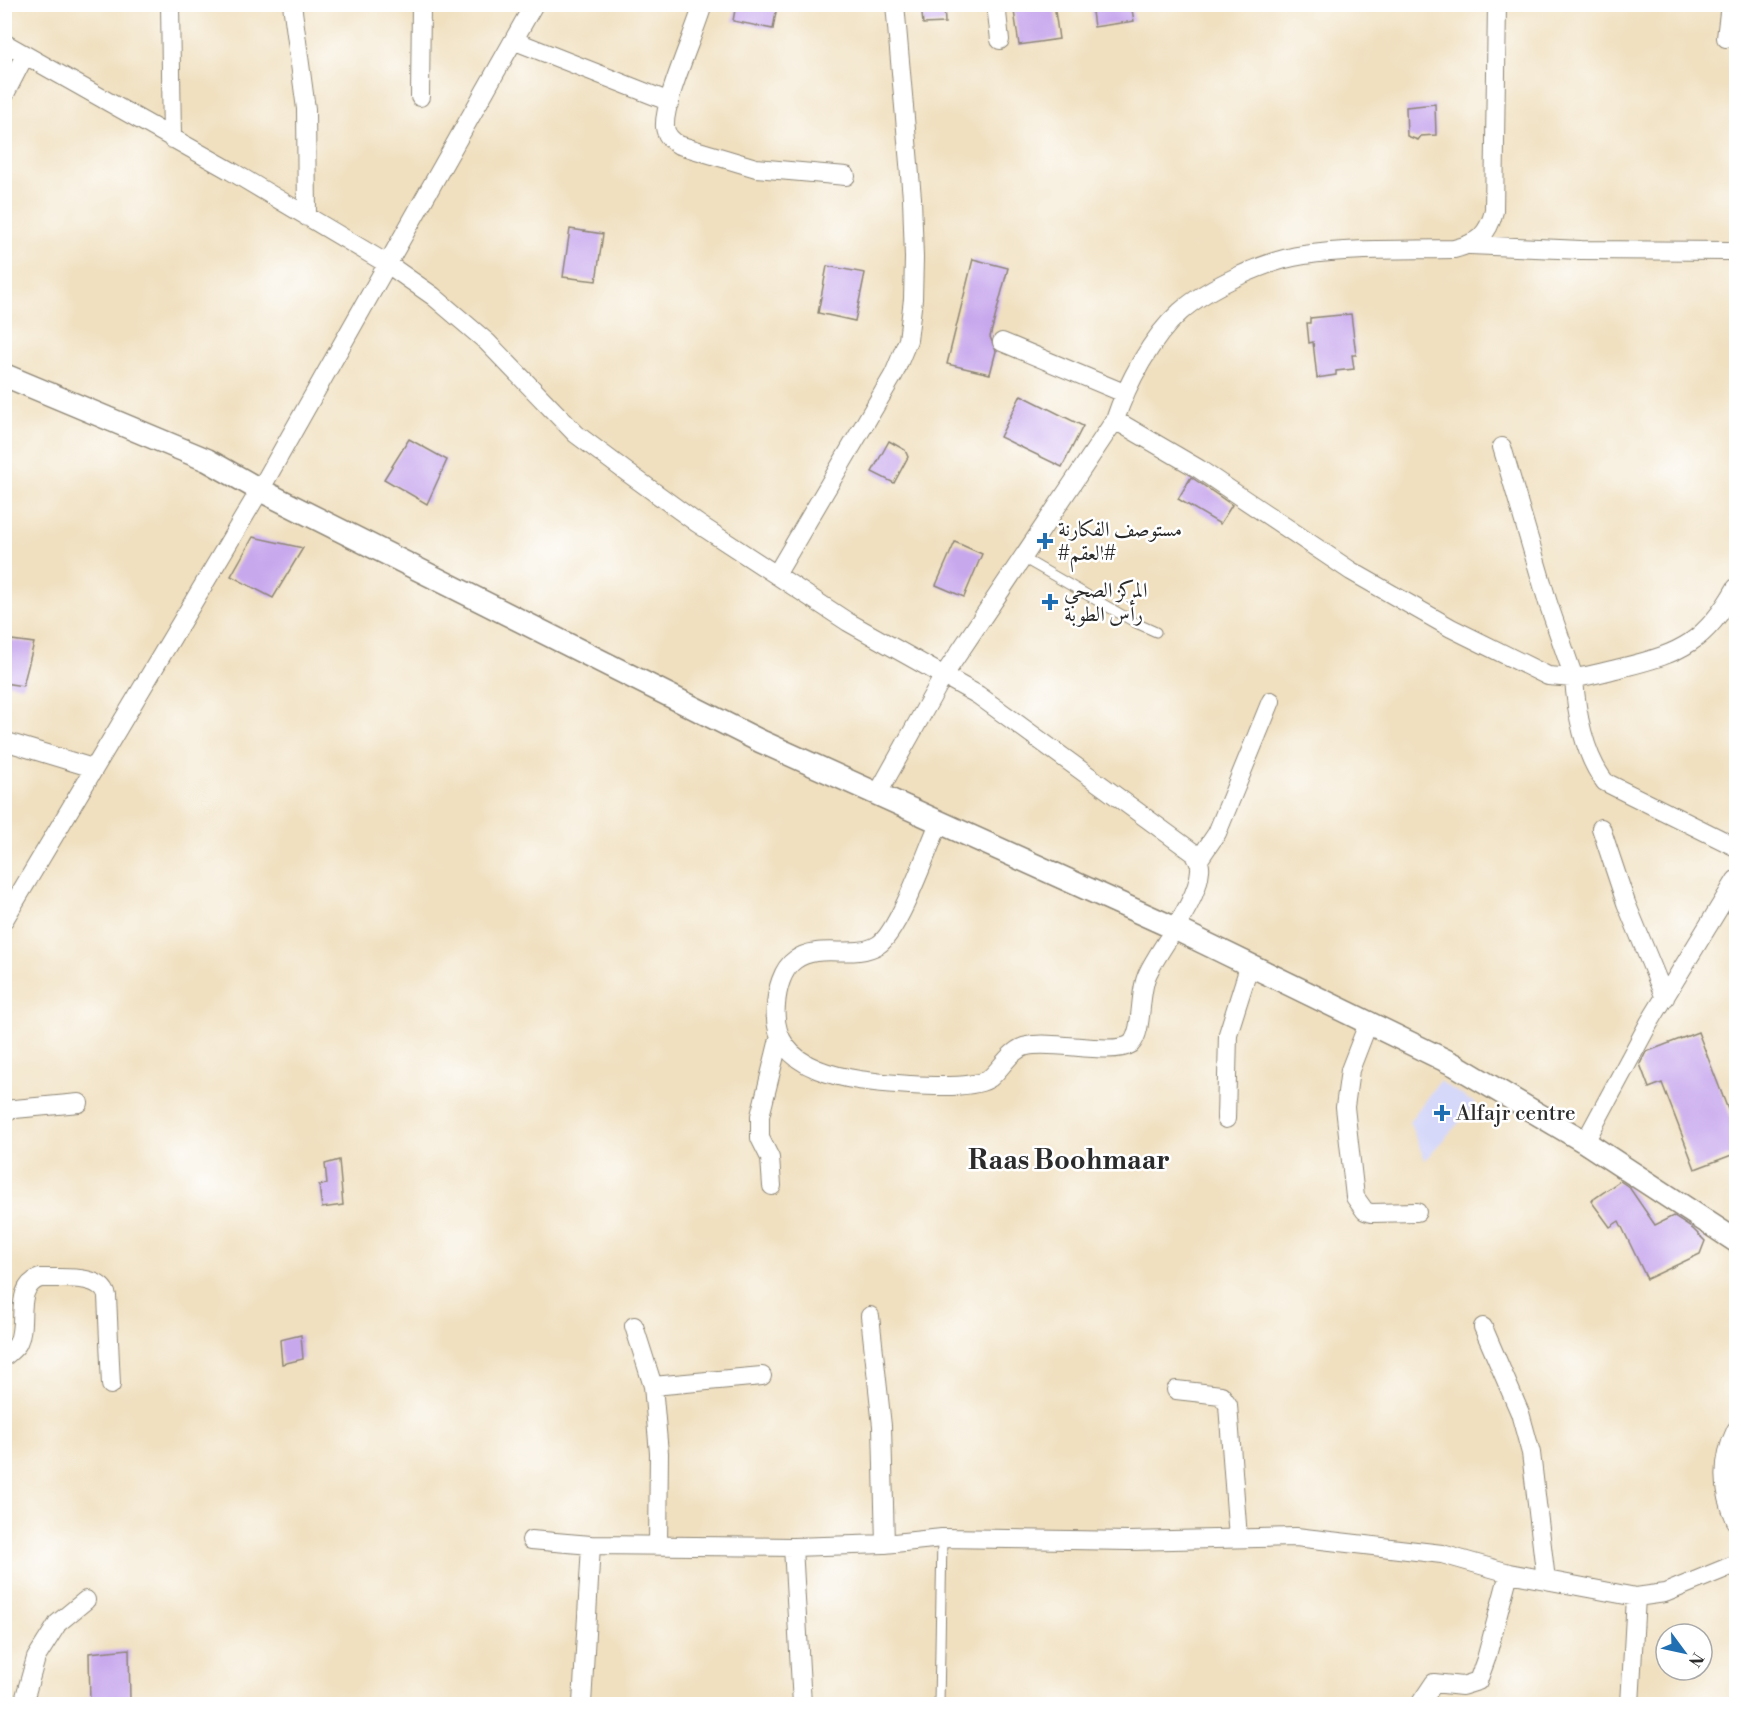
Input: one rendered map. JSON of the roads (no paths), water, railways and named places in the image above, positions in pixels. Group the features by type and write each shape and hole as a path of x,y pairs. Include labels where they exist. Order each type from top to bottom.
{"street":[{"path":"170,4 172,139"},
{"path":"292,4 306,108 307,217"},
{"path":"420,97 421,4"},
{"path":"4,920 260,490 389,265 534,4"},
{"path":"703,4 664,125 670,139 679,145 756,168 846,176"},
{"path":"776,575 894,374 908,340 913,299 912,198 895,4"},
{"path":"996,4 1000,40"},
{"path":"877,795 944,675 1115,420 1124,393 1142,362 1180,312 1212,291 1253,270 1301,255 1347,250 1454,249 1470,245 1482,238 1490,226 1494,210 1497,4"},
{"path":"1726,38 1730,4"},
{"path":"515,41 670,102"},
{"path":"4,43 389,265 433,296 487,342 576,434 697,523 848,622 978,695 1194,853 1201,868 1194,894 1148,974 1142,989 1137,1035 1127,1046 1025,1046 1009,1057 987,1080 972,1084 925,1086 837,1078 818,1071 796,1056 778,1039"},
{"path":"4,96 25,55"},
{"path":"1470,245 1581,250 1729,251 1737,254"},
{"path":"1002,342 1124,393"},
{"path":"4,375 207,460 260,490 760,741 1174,928 1369,1022 1462,1069 1585,1142 1737,1241"},
{"path":"1115,420 1199,469 1351,571 1450,628 1548,676 1574,678 1659,659 1691,644 1721,613 1737,588"},
{"path":"1502,447 1548,603 1574,678 1575,697 1598,774 1605,782 1737,847"},
{"path":"1198,861 1217,833 1271,701"},
{"path":"4,741 93,768"},
{"path":"772,1186 770,1158 760,1138 760,1116 778,1039 774,1020 776,997 783,975 791,963 805,953 858,950 878,945 893,929 939,823"},
{"path":"1601,828 1626,903 1665,998"},
{"path":"1585,1142 1665,998 1737,880"},
{"path":"1226,1119 1228,1034 1250,964"},
{"path":"1369,1022 1350,1070 1345,1107 1355,1197 1365,1211 1371,1213 1417,1212"},
{"path":"4,1110 79,1103"},
{"path":"4,1357 18,1344 25,1293 33,1280 40,1278 95,1281 107,1296 111,1385"},
{"path":"870,1316 882,1426 885,1544"},
{"path":"634,1326 653,1386 659,1453 658,1545"},
{"path":"1483,1327 1520,1413 1532,1452 1546,1580"},
{"path":"653,1386 762,1376"},
{"path":"1176,1390 1221,1395 1228,1404 1238,1538"},
{"path":"1737,1430 1725,1460 1724,1485 1737,1521"},
{"path":"531,1540 591,1545 793,1547 885,1544 942,1538 1130,1541 1296,1537 1442,1554 1509,1573 1636,1597 1665,1593 1737,1564"},
{"path":"582,1704 591,1545"},
{"path":"793,1547 802,1704"},
{"path":"1420,1704 1434,1683 1462,1686 1478,1681 1483,1672 1509,1573"},
{"path":"1630,1704 1636,1597"},
{"path":"23,1704 36,1658 58,1623 86,1600"}],"lane":[{"path":"1023,558 1136,623 1156,632"},
{"path":"939,1704 942,1538"}],"place":[{"name":"مستوصف الفكارنة #العقم#","path":"1045,541"},
{"name":"المركز الصحي رأس الطوبة","path":"1050,602"},
{"name":"Alfajr centre","path":"1442,1113"}],"district":[{"name":"Raas Boohmaar","path":"1069,1160"}]}
